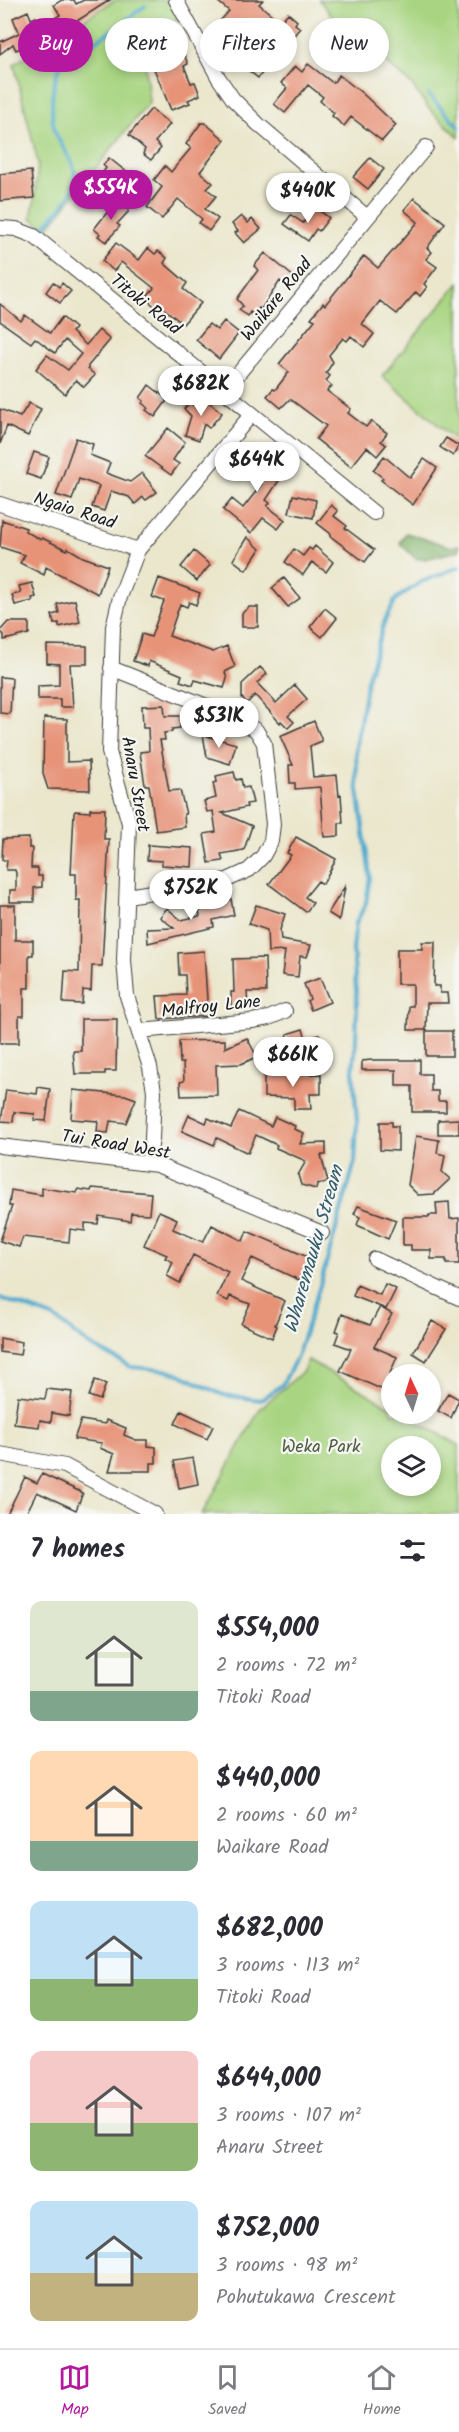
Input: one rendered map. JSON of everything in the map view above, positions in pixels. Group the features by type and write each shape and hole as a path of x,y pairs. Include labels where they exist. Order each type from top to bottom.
{"street":[{"path":"176,0 226,91 251,118 367,217"},
{"name":"Waikare Road","path":"224,391 426,147"},
{"name":"Titoki Road","path":"0,228 16,229 34,236 374,513"},
{"name":"Anaru Street","path":"148,1164 152,1139 154,1091 139,1031 127,996 124,960 129,823 109,752 113,627 120,597 138,550 251,415"},
{"name":"Ngaio Road","path":"0,504 138,550"},
{"path":"111,668 219,711 256,730 264,742 273,824 272,841 263,856 249,870 227,880 127,896"},
{"name":"Malfroy Lane","path":"139,1031 252,1021 269,1018 285,1011"},
{"name":"Tui Road West","path":"0,1146 148,1164 169,1169 322,1233"},
{"path":"375,1259 459,1298"},
{"path":"0,1454 65,1466 155,1514"}],"green space":[{"path":"115,0 170,0 179,18 105,18 105,72 146,72 149,102 47,229 31,218 38,163 14,64 18,61 18,72 93,72 93,18 87,18"},
{"path":"319,0 459,0 459,137 430,110 411,84 389,65 389,18 333,17"},
{"path":"459,283 459,443 382,376"},
{"path":"406,533 452,547 459,545 459,551 416,559 400,543"},
{"name":"Weka Park","path":"308,1360 381,1401 381,1424 422,1424 459,1445 459,1514 202,1514 260,1409 303,1371"}],"building":[{"path":"62,0 74,0 76,4 84,0 110,0 82,18 55,18 60,15 54,5"},
{"path":"216,0 263,0 259,4 275,18 223,18 229,11"},
{"path":"28,11 31,18 18,18 18,30 13,18"},
{"path":"288,13 294,18 284,18"},
{"path":"18,33 18,49 16,50 13,44 0,54 0,42"},
{"path":"308,64 309,72 319,72 333,83 339,75 396,125 382,141 351,117 344,126 320,101 323,97 308,85 285,113 274,104 287,88 281,83 290,72 297,72 297,68 302,72"},
{"path":"155,72 186,72 191,83 195,82 200,95 188,100 190,103 171,110"},
{"path":"250,72 263,72 258,78"},
{"path":"151,109 170,124 155,142 161,148 151,160 143,154 145,149 129,135"},
{"path":"201,123 205,123 225,140 200,172 213,183 207,189 216,196 205,209 218,219 209,231 199,223 202,219 178,199 162,219 147,207 162,187 154,180 165,166 171,172 191,148 186,144"},
{"path":"109,158 128,173 113,191 104,182 108,176 103,172 106,168 103,165"},
{"path":"370,158 384,169 368,189 353,177"},
{"path":"31,171 34,198 0,201 0,174"},
{"path":"414,198 445,223 427,248 432,252 426,259 437,267 424,284 427,287 420,296 416,292 397,314 380,301 362,324 374,334 364,347 351,336 347,341 343,338 329,355 333,362 326,373 330,376 326,381 332,386 327,391 351,409 348,413 366,427 371,421 387,433 381,441 386,445 377,456 367,447 351,467 316,439 326,426 290,399 281,408 267,396 273,389 275,390 289,372 279,364 315,320 311,318 323,303 325,305 364,256 378,268 418,222 404,210"},
{"path":"117,200 129,211 117,224 120,226 106,242 98,236 100,234 94,229"},
{"path":"315,207 329,218 319,231 316,229 308,241 284,224 291,215 303,223"},
{"path":"241,216 248,223 252,219 261,229 244,243 235,233 238,231 232,224"},
{"path":"116,243 139,260 148,248 155,254 158,251 167,258 164,263 187,283 183,289 201,303 183,324 163,308 160,311 145,298 154,288 121,262 114,271 102,261"},
{"path":"265,253 295,278 288,287 280,281 261,309 259,308 254,315 250,312 248,316 239,310 243,306 237,299 258,270 254,266"},
{"path":"53,282 59,287 62,283 71,291 60,303 46,292"},
{"path":"0,304 21,321 25,315 50,333 62,317 75,328 72,332 86,345 99,330 110,340 88,366 88,369 95,375 84,387 76,380 65,394 36,369 47,355 68,370 81,354 65,340 55,353 35,338 31,343 0,321"},
{"path":"224,321 239,333 219,359 196,340 209,324 217,330"},
{"path":"149,385 166,398 166,402 155,417 146,410 148,408 140,398"},
{"path":"201,395 222,413 209,428 204,424 199,440 185,435 191,416 184,409 190,402 193,405"},
{"path":"29,403 41,409 28,436 7,426 0,444 0,409 20,417"},
{"path":"168,428 185,442 173,460 179,464 171,475 145,456"},
{"path":"76,438 93,444 90,455 110,463 106,473 130,482 142,473 157,492 146,500 143,497 135,504 129,497 111,491 104,511 92,507 99,486 79,479 72,500 56,495"},
{"path":"446,438 459,446 453,456 440,447"},
{"path":"251,446 277,466 274,471 282,476 266,500 270,503 267,506 285,520 278,529 263,518 251,533 223,510 232,499 243,508 262,484 237,465"},
{"path":"34,452 49,457 41,479 26,474"},
{"path":"384,456 410,478 424,459 437,468 413,505 381,480 383,478 373,470"},
{"path":"293,495 316,500 313,518 289,513"},
{"path":"331,505 338,511 334,516 347,526 345,528 374,550 365,562 330,536 331,534 317,523"},
{"path":"2,520 26,528 25,531 41,540 42,538 67,550 68,548 83,557 108,566 98,594 46,567 44,575 20,563 25,555 0,547"},
{"path":"247,537 260,549 246,570 233,560"},
{"path":"315,546 333,562 326,572 312,562 303,575 285,562 294,549 303,556 309,548 312,550"},
{"path":"194,551 210,565 197,581 181,567"},
{"path":"159,578 200,593 196,605 189,602 187,607 180,604 169,636 213,652 227,646 235,667 225,672 227,679 224,688 195,680 193,685 180,681 182,675 149,661 148,666 133,661 142,634 151,637 164,601 152,597"},
{"path":"284,578 300,598 288,607 272,588"},
{"path":"32,583 36,597 32,598 33,601 15,605 12,595 21,593 19,586"},
{"path":"75,600 80,622 59,627 59,623 54,624 52,615 59,613 57,604"},
{"path":"249,607 258,607 258,627 242,627 242,613"},
{"path":"325,608 337,618 322,637 310,627"},
{"path":"8,622 29,622 29,634 4,640 4,635 0,631"},
{"path":"47,645 87,646 87,664 70,664 73,707 60,707 60,699 38,699 38,686 59,685 59,664 47,663"},
{"path":"260,667 267,674 257,683 276,703 295,685 307,699 288,716 294,722 288,728 281,721 280,723 255,695 247,703 242,698 242,684"},
{"path":"0,677 12,678 10,714 0,713"},
{"path":"164,705 165,716 180,716 180,728 164,733 165,740 160,740 169,791 180,790 186,814 184,814 185,827 156,831 149,785 145,785 140,752 149,751 148,728 143,728 142,706"},
{"path":"44,718 67,719 67,762 89,761 90,790 48,789 43,774"},
{"path":"314,721 322,741 310,746 313,777 337,775 343,823 339,823 339,836 324,837 320,787 295,789 295,783 290,783 289,765 293,765 280,736"},
{"path":"203,735 236,744 230,764 207,757"},
{"path":"234,772 236,780 241,779 243,788 249,787 253,803 246,804 247,807 222,813 252,826 244,850 221,854 223,861 209,863 204,834 216,832 213,811 207,812 204,801 216,798 213,783 217,782 216,776"},
{"path":"90,809 105,809 104,839 109,839 102,966 92,966 91,991 83,990 82,1004 63,1003 65,971 79,972 80,900 76,900 76,874 71,874 74,813 75,811 90,812"},
{"path":"296,837 336,859 323,884 318,881 305,897 313,903 306,912 269,884 291,855 287,853"},
{"path":"29,838 29,848 32,848 31,868 38,868 38,876 42,876 42,887 34,888 34,902 10,902 10,890 16,890 16,873 15,870 6,870 7,860 2,860 3,839"},
{"path":"148,845 193,848 192,867 162,865 162,861 147,860"},
{"path":"345,887 339,920 328,913"},
{"path":"231,899 234,915 213,920 214,927 148,943 147,929 174,928 160,917 167,908 181,920 200,916 199,910 203,909 202,905"},
{"path":"0,905 15,905 15,940 33,940 33,955 29,955 29,988 24,988 24,1016 19,1016 19,1043 0,1043"},
{"path":"256,905 285,914 280,930 281,940 311,945 307,957 300,956 298,977 282,975 285,951 268,952 267,930 249,924"},
{"path":"422,942 435,942 434,986 440,986 440,993 447,993 448,1003 427,1003 426,1030 408,1030 409,1006 413,1006 413,984 397,984 397,949 422,949"},
{"path":"204,951 208,1016 159,1019 157,996 186,995 185,975 179,975 178,953"},
{"path":"265,958 266,992 247,992 248,1007 231,1007 231,992 234,992 233,959"},
{"path":"320,978 330,1002 311,1010 307,1001 310,999 304,984"},
{"path":"81,1019 117,1019 116,1071 105,1071 105,1074 75,1074 73,1051 81,1051"},
{"path":"303,1029 306,1039 319,1035 324,1049 287,1059 282,1043 289,1041 287,1034"},
{"path":"426,1031 452,1031 452,1056 426,1056"},
{"path":"247,1038 257,1057 241,1064 216,1065 217,1095 181,1096 180,1082 184,1081 179,1041 225,1040 225,1048"},
{"path":"420,1060 420,1074 431,1074 431,1091 438,1091 438,1101 446,1101 446,1112 412,1112 412,1086 396,1086 396,1070 362,1070 362,1061"},
{"path":"321,1074 321,1094 310,1094 311,1109 294,1109 294,1098 264,1097 264,1075"},
{"path":"38,1087 50,1089 46,1121 34,1120 35,1114 14,1112 13,1122 1,1121 6,1090 37,1094"},
{"path":"73,1090 125,1095 136,1099 126,1123 110,1121 108,1133 97,1132 98,1121 71,1119"},
{"path":"239,1111 271,1126 275,1117 295,1126 294,1129 304,1133 300,1144 326,1143 326,1155 321,1155 328,1182 317,1184 316,1189 301,1185 298,1175 306,1161 276,1148 277,1145 256,1135 248,1153 217,1138 214,1145 182,1131 189,1115 206,1123 208,1118 231,1128"},
{"path":"459,1119 459,1134 438,1134 438,1120"},
{"path":"380,1122 392,1122 392,1126 398,1126 398,1151 380,1150"},
{"path":"416,1136 439,1140 437,1153 445,1155 442,1172 450,1179 434,1194 418,1195 408,1185"},
{"path":"42,1188 77,1193 78,1189 91,1191 92,1188 151,1193 149,1214 131,1213 130,1221 99,1216 98,1224 85,1223 85,1231 70,1229 69,1242 23,1237 19,1247 0,1241 12,1206 9,1206 11,1190 42,1195"},
{"path":"449,1202 450,1219 459,1218 459,1264 446,1264 446,1259 431,1259 431,1250 411,1250 411,1245 403,1245 403,1217 437,1215 436,1203"},
{"path":"358,1206 396,1220 388,1239 357,1225 360,1217 354,1214"},
{"path":"159,1211 177,1219 173,1229 203,1242 212,1225 243,1241 247,1231 310,1258 299,1280 252,1258 241,1281 285,1301 272,1338 241,1324 250,1304 230,1296 228,1301 217,1296 228,1272 193,1255 180,1283 167,1276 173,1262 165,1258 167,1255 144,1245"},
{"path":"385,1284 396,1289 386,1309 353,1296 357,1285 380,1295"},
{"path":"380,1307 392,1314 374,1347 397,1357 394,1364 381,1364 381,1389 340,1371 351,1349 335,1343 339,1332 336,1331 342,1314 370,1325"},
{"path":"432,1321 446,1329 426,1361 413,1353"},
{"path":"0,1338 22,1342 20,1355 0,1352"},
{"path":"95,1380 106,1384 100,1400 89,1396"},
{"path":"47,1389 72,1392 69,1416 52,1413 51,1422 40,1420 39,1427 14,1424 18,1396 45,1399"},
{"path":"448,1393 459,1399 451,1418 441,1413 441,1406"},
{"path":"181,1411 213,1426 207,1439 175,1424"},
{"path":"81,1420 105,1424 106,1420 126,1428 124,1435 136,1440 148,1440 148,1446 156,1447 156,1463 151,1463 151,1471 109,1471 114,1454 100,1448 102,1443 74,1439"},
{"path":"193,1458 198,1484 179,1488 174,1461"},
{"path":"42,1474 83,1493 76,1510 37,1492 26,1514 7,1514 25,1477 37,1483"}],"waterway":[{"path":"45,226 69,197 75,178 72,164 53,124 52,97 58,70 69,57 145,6"},
{"path":"429,95 459,127"},
{"name":"Wharemauku Stream","path":"0,1298 55,1318 88,1344 131,1367 164,1370 179,1374 223,1395 261,1400 282,1385 297,1357 355,1162 357,1121 353,1070 357,1004 353,949 356,923 366,903 370,876 357,783 356,746 367,680 385,620 396,599 421,582 459,567"}]}
